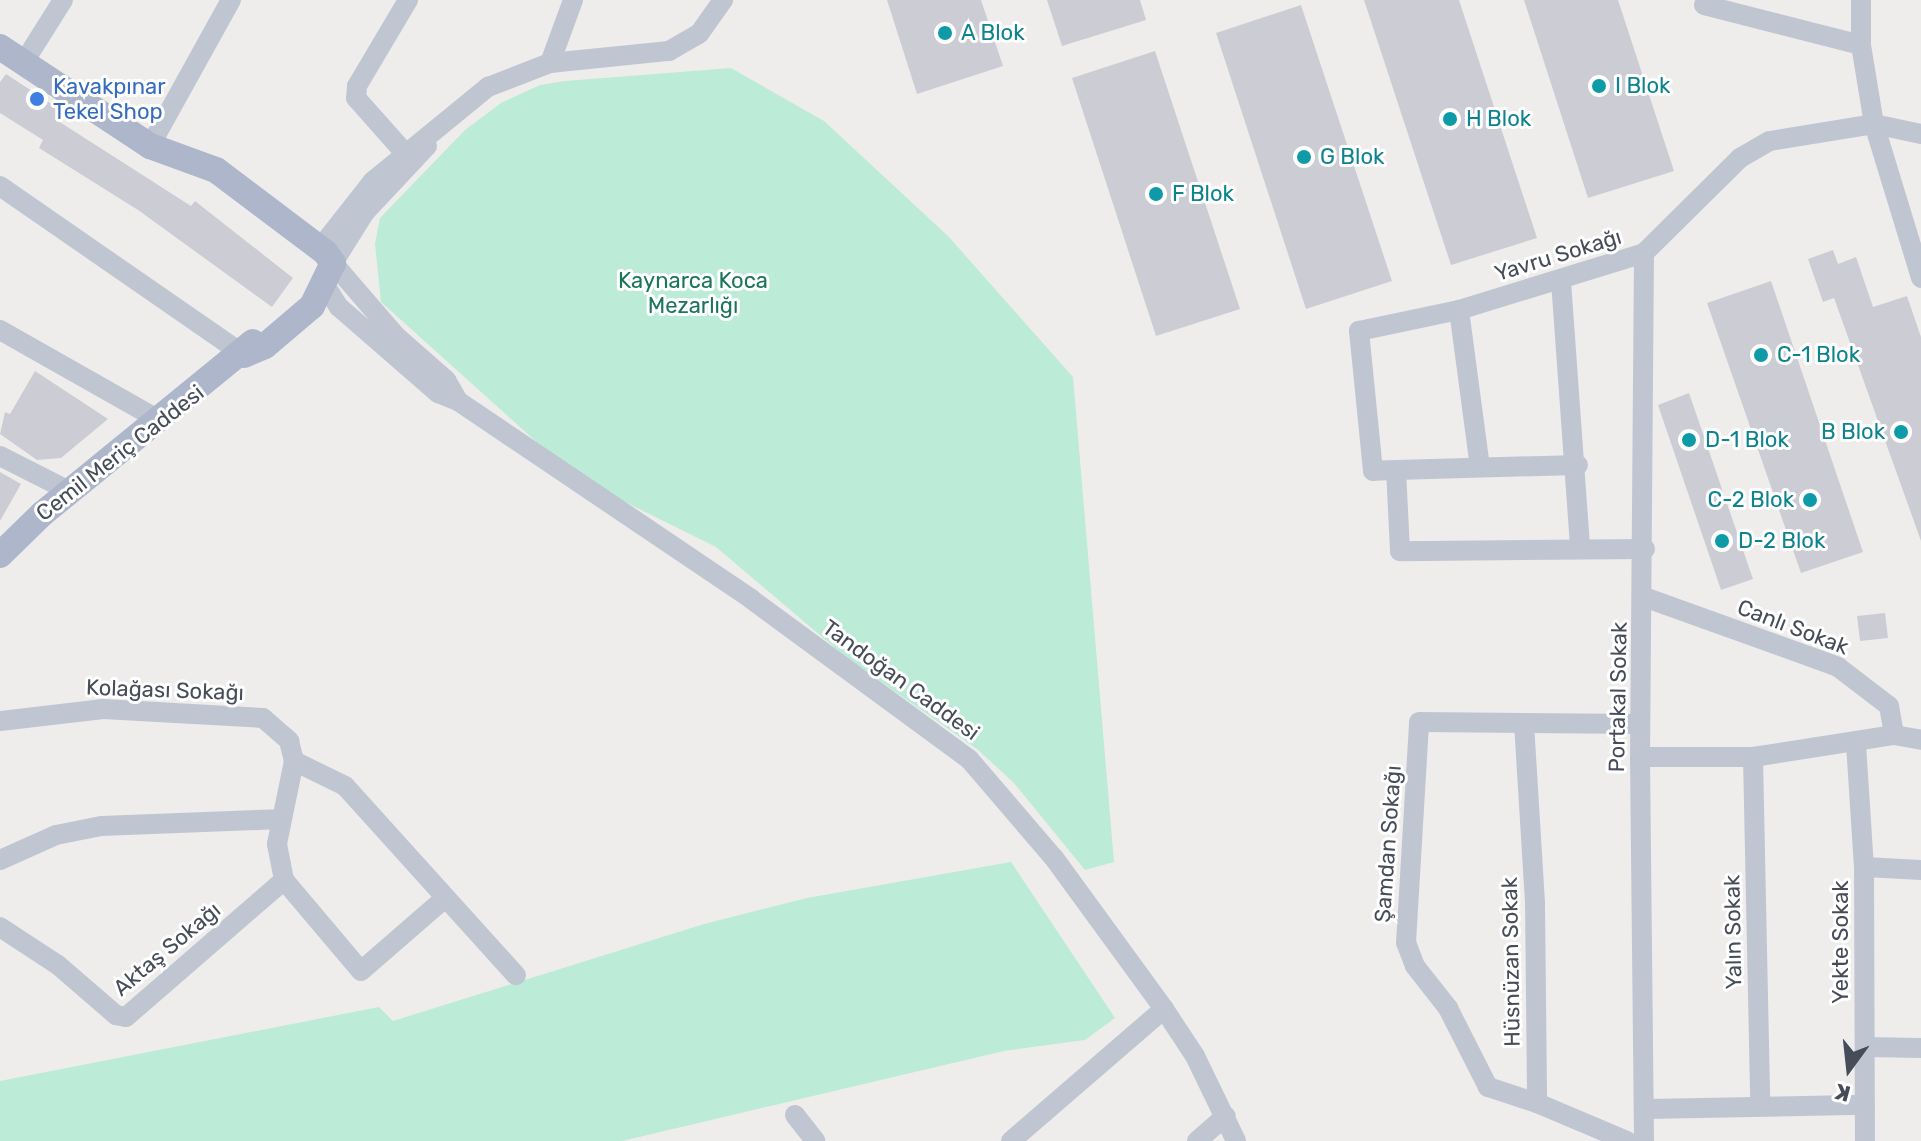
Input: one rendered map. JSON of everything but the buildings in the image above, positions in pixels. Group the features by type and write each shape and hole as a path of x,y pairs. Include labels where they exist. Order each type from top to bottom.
{"main road":[{"path":"0,47 150,146 194,166 216,170 324,266"},
{"name":"Cemil Meriç Caddesi","path":"0,555 71,492 244,355 324,266"}],"street":[{"path":"24,62 63,0"},
{"path":"150,146 231,0"},
{"path":"404,152 356,98 357,86 408,0"},
{"path":"550,63 573,0"},
{"name":"Cemil Meriç Caddesi","path":"324,266 346,211 404,152 466,101 499,81 550,63 669,51 708,25 723,0"},
{"path":"1861,0 1861,45 1874,124 1921,278"},
{"path":"1704,5 1861,45"},
{"name":"Cemil Meriç Caddesi","path":"324,266 365,212 466,101"},
{"path":"1874,124 1921,134"},
{"name":"Yavru Sokağı","path":"1396,470 1373,471 1359,331 1459,310 1644,253 1750,152 1770,141 1874,124"},
{"path":"0,186 244,355"},
{"name":"Portakal Sokak","path":"1644,253 1645,549 1640,724 1647,1109 1644,1141"},
{"name":"Tandoğan Caddesi","path":"324,266 446,380 458,401 751,599 969,759 1054,858 1164,1009 1226,1116 1236,1141"},
{"path":"1561,281 1578,465 1580,547"},
{"path":"1459,310 1480,467"},
{"path":"0,330 161,421"},
{"path":"0,456 71,492"},
{"path":"1578,465 1396,470 1400,551 1580,547 1645,549"},
{"name":"Canlı Sokak","path":"1644,597 1838,667 1889,706 1894,735"},
{"name":"Kolağası Sokağı","path":"0,721 103,709 263,718 289,741 294,761"},
{"name":"Şamdan Sokağı","path":"1524,723 1419,722 1406,943 1415,966 1448,1008 1488,1087 1537,1103"},
{"path":"1524,723 1640,724"},
{"name":"Hüsnüzan Sokak","path":"1524,723 1535,903 1537,1103"},
{"path":"1640,757 1753,757 1856,744 1894,735 1921,740"},
{"name":"Yekte Sokak","path":"1856,744 1864,867 1865,1141"},
{"name":"Yalın Sokak","path":"1753,757 1760,1105"},
{"path":"445,898 361,971 284,880 278,857 280,819 294,761 345,786 516,975"},
{"path":"0,860 56,835 101,826 280,819"},
{"path":"1864,867 1921,870"},
{"name":"Aktaş Sokağı","path":"0,927 58,965 116,1015 126,1017 284,880"},
{"path":"1011,1141 1164,1009"},
{"path":"1865,1047 1921,1048"},
{"path":"1537,1103 1627,1141"},
{"path":"1647,1109 1865,1105"},
{"path":"795,1115 815,1141"},
{"path":"1197,1141 1226,1116"}],"green space":[{"name":"Kaynarca Koca Mezarlığı","path":"731,68 824,121 948,236 1073,377 1114,862 1085,870 1014,783 977,749 847,658 716,547 603,491 550,454 381,302 375,244 380,218 465,130 501,103 540,85 565,81"},
{"path":"1011,862 1115,1018 1085,1040 1004,1051 622,1141 0,1141 0,1081 379,1007 393,1021 704,924 807,898"}],"place":[{"name":"A Blok","path":"945,33"},
{"name":"I Blok","path":"1599,86"},
{"name":"Kavakpınar Tekel Shop","path":"37,99"},
{"name":"H Blok","path":"1450,119"},
{"name":"G Blok","path":"1304,157"},
{"name":"F Blok","path":"1156,194"},
{"name":"C-1 Blok","path":"1761,355"},
{"name":"B Blok","path":"1901,432"},
{"name":"D-1 Blok","path":"1689,440"},
{"name":"C-2 Blok","path":"1810,500"},
{"name":"D-2 Blok","path":"1722,541"}]}
